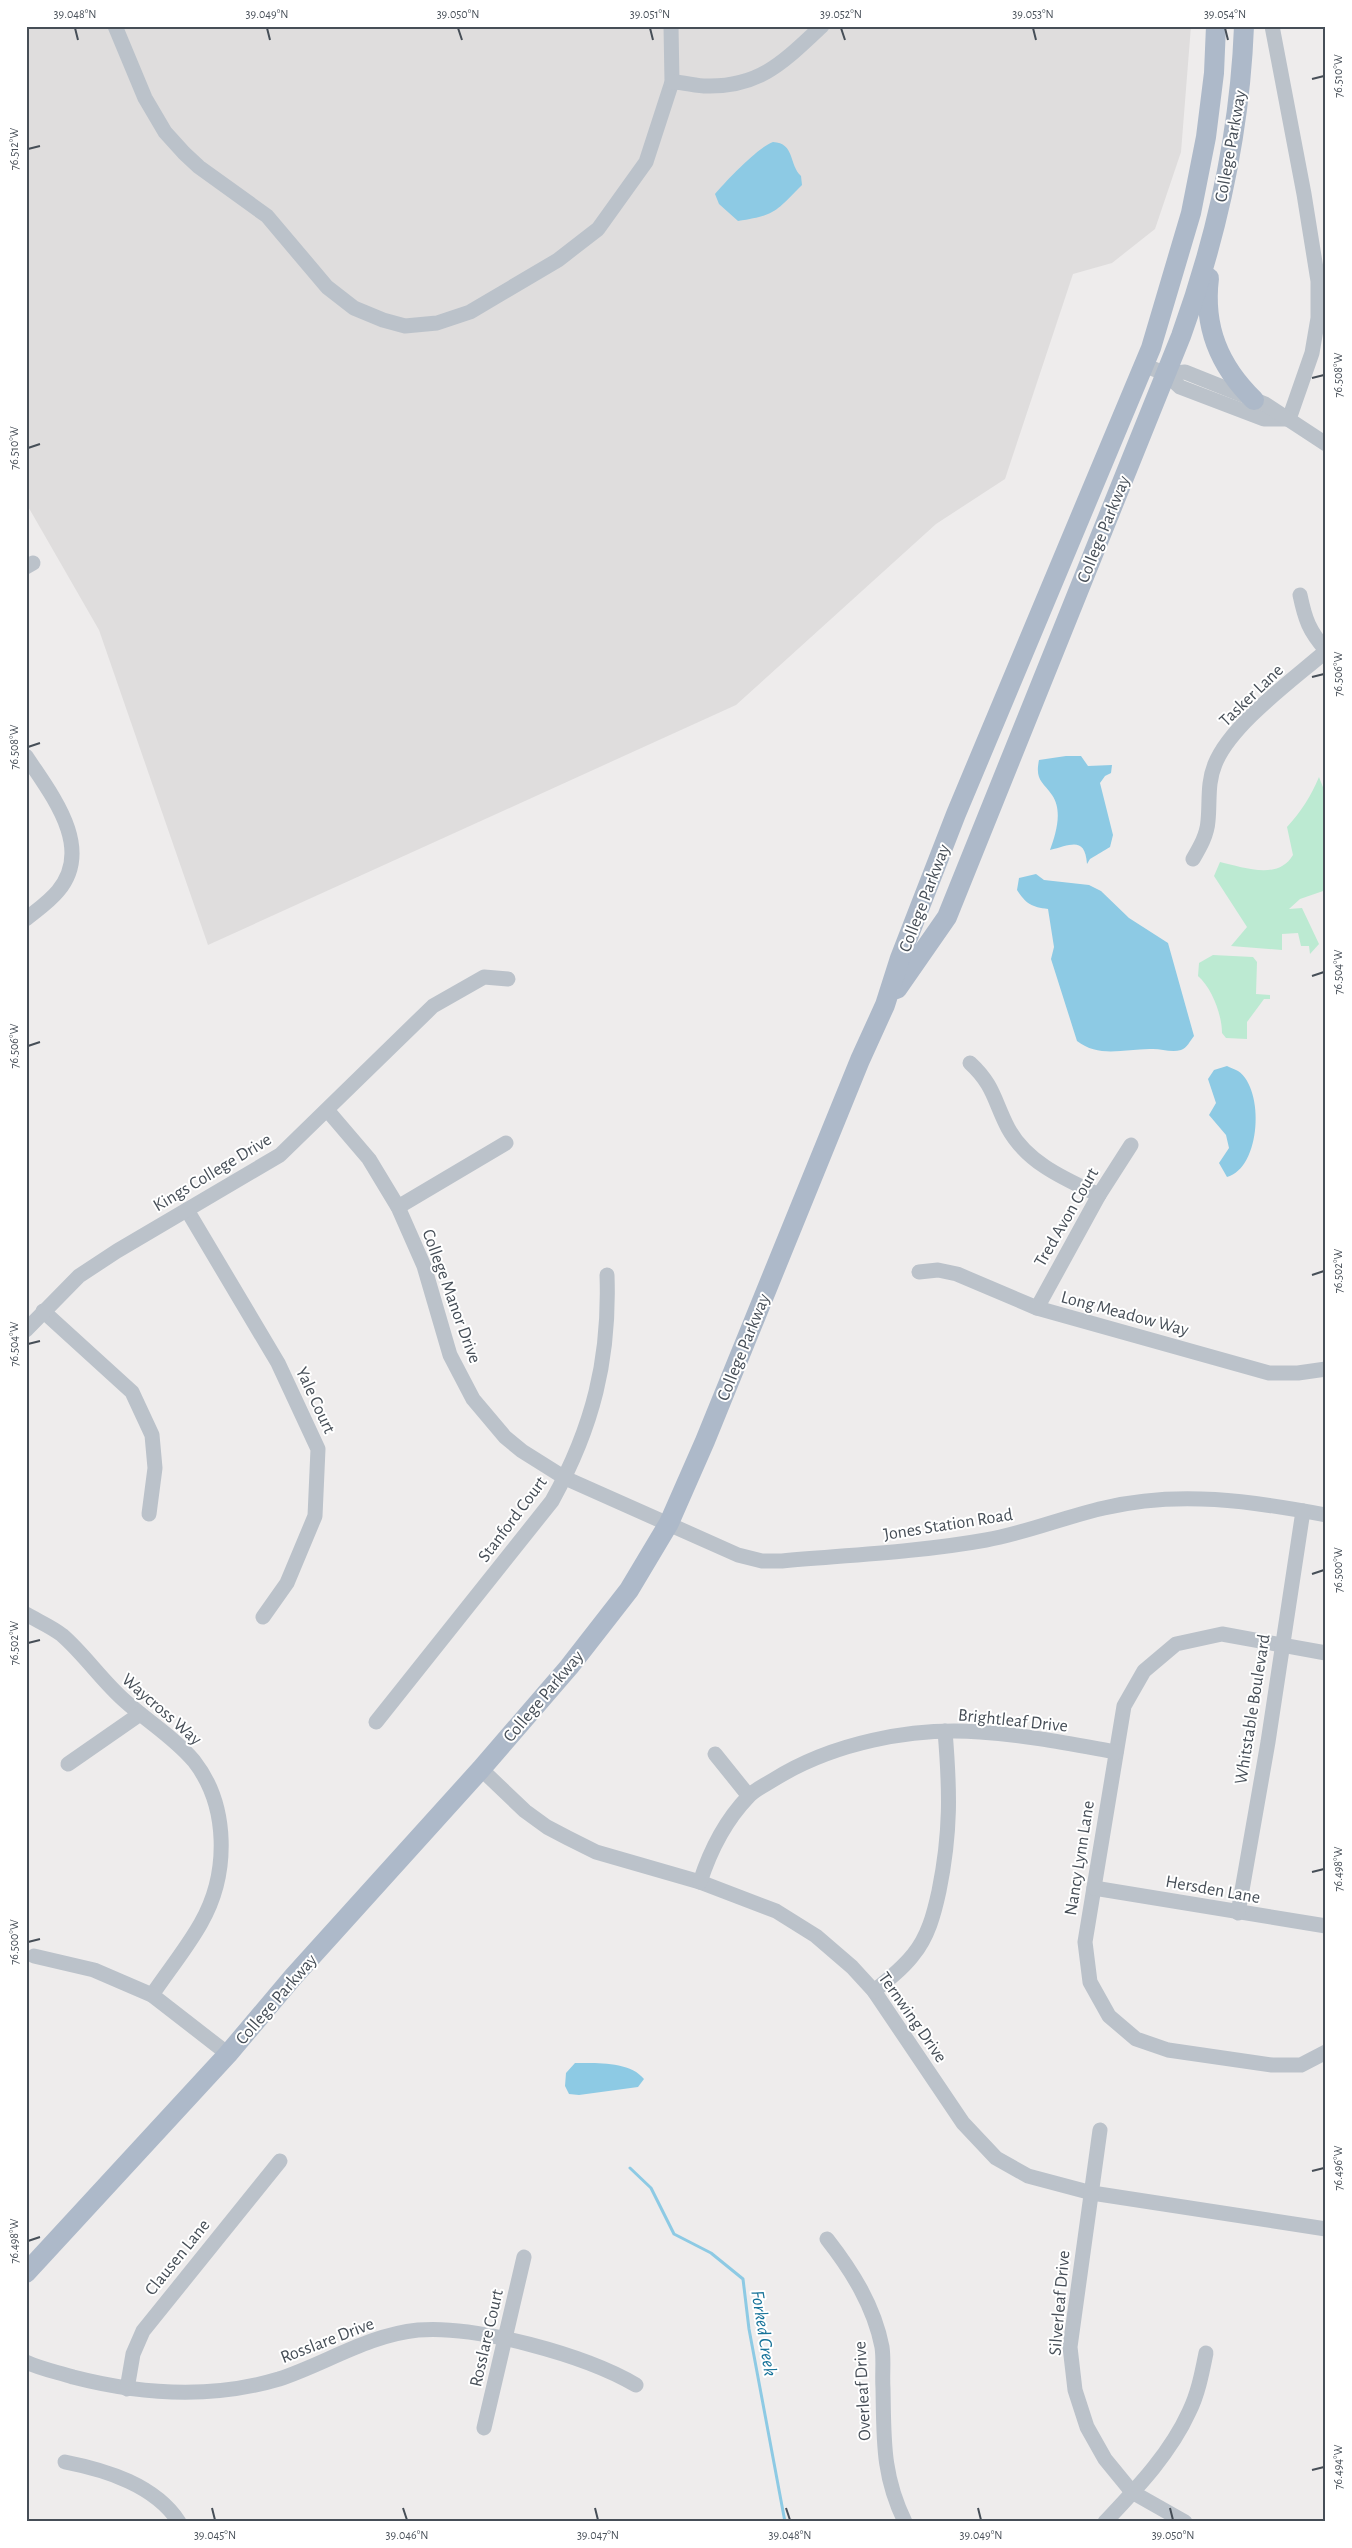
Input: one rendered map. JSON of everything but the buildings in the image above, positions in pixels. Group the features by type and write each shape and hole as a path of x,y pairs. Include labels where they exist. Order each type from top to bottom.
{"main road":[{"path":"1207,26 1214,73"},
{"name":"College Parkway","path":"26,2273 228,2054 481,1770 569,1667 628,1590 669,1523 705,1442 860,1060 885,1005 900,958 956,814 1144,366 1170,291 1191,213 1206,136 1214,73 1216,26"},
{"name":"College Parkway","path":"885,1005 947,917 1166,374 1201,281 1214,233 1235,131 1242,73 1244,26"},
{"path":"1214,233 1206,299 1212,335 1227,369 1236,383 1254,400"},
{"path":"956,814 972,812 983,804 1012,754"},
{"path":"947,917 967,848 966,826 956,814"}],"street":[{"path":"114,26 145,98 165,132 184,153 199,167 268,216 328,287 354,308 383,320 405,326 437,323 470,312 558,260 598,229 646,162 672,82 671,26"},
{"path":"672,82 684,82 708,87 753,80 784,63 822,26"},
{"path":"1272,26 1304,194 1318,281 1318,318 1312,353 1289,420"},
{"path":"1144,366 1166,374 1180,387 1264,419 1289,420"},
{"path":"1166,374 1185,372 1254,400 1326,444"},
{"path":"1300,595 1305,619 1312,635 1326,650"},
{"name":"Tasker Lane","path":"1193,859 1203,842 1208,821 1208,796 1215,765 1225,746 1240,727 1326,650"},
{"path":"26,756 65,819 72,847 69,868 60,889 26,919"},
{"name":"Kings College Drive","path":"26,1330 79,1276 280,1156 434,1006 484,977 508,979"},
{"path":"970,1063 985,1077 1009,1130 1032,1157 1056,1174 1099,1195"},
{"name":"College Manor Drive","path":"328,1111 369,1159 398,1207 424,1266 450,1355 473,1399 505,1437 565,1478 669,1523"},
{"path":"398,1207 506,1143"},
{"name":"Tred Avon Court","path":"1036,1308 1099,1195 1130,1145"},
{"name":"Yale Court","path":"187,1210 278,1363 318,1449 315,1516 287,1583 263,1617"},
{"name":"Long Meadow Way","path":"919,1272 938,1270 957,1274 1036,1308 1269,1372 1298,1373 1326,1369"},
{"name":"Stanford Court","path":"376,1722 552,1501 565,1478 580,1446 600,1385 608,1314 607,1275"},
{"path":"43,1311 132,1392 152,1435 156,1468 148,1514"},
{"name":"Jones Station Road","path":"669,1523 738,1555 762,1561 782,1561 907,1551 987,1540 1104,1508 1171,1498 1223,1499 1326,1515"},
{"name":"Whitstable Boulevard","path":"1238,1913 1268,1742 1281,1644 1303,1511"},
{"name":"Waycross Way","path":"26,1614 62,1635 105,1683 182,1748 206,1780 218,1811 221,1837 219,1873 212,1899 202,1922 152,1995"},
{"name":"Nancy Lynn Lane","path":"1326,1653 1222,1634 1176,1644 1144,1670 1124,1706 1085,1942 1090,1982 1109,2016 1136,2039 1168,2050 1272,2065 1302,2065 1326,2052"},
{"path":"68,1764 140,1714"},
{"path":"874,1991 893,1976 914,1954 932,1920 949,1837 950,1788 945,1731"},
{"name":"Brightleaf Drive","path":"700,1882 709,1854 721,1832 748,1796 792,1768 824,1755 896,1737 945,1731 980,1732 1027,1737 1116,1752"},
{"path":"715,1754 748,1796"},
{"name":"Ternwing Drive","path":"481,1770 525,1811 547,1827 596,1852 700,1882 776,1911 816,1936 852,1967 874,1991 963,2123 996,2158 1028,2176 1092,2193 1326,2229"},
{"name":"Hersden Lane","path":"1094,1888 1326,1926"},
{"path":"34,1956 94,1970 152,1995 228,2054"},
{"name":"Silverleaf Drive","path":"1100,2130 1070,2347 1075,2390 1087,2427 1105,2459 1132,2492 1186,2522"},
{"name":"Clausen Lane","path":"127,2388 133,2354 143,2331 280,2161"},
{"name":"Overleaf Drive","path":"827,2239 859,2285 872,2315 882,2347 884,2459 892,2497 905,2522"},
{"name":"Rosslare Court","path":"484,2428 524,2257"},
{"name":"Rosslare Drive","path":"26,2362 44,2369 127,2388 199,2392 245,2386 278,2378 380,2338 416,2330 452,2331 505,2340 603,2368 636,2385"},
{"path":"1105,2522 1174,2440 1190,2412 1206,2353"},
{"path":"65,2462 86,2466 129,2482 158,2497 179,2522"}],"shaded area":[{"path":"26,26 1191,26 1181,152 1155,229 1112,263 1073,274 1005,479 936,524 736,705 208,945 99,630 26,503"}],"green space":[{"path":"1319,777 1326,795 1326,890 1300,899 1289,909 1302,908 1319,944 1310,954 1309,946 1301,946 1298,933 1282,934 1282,950 1231,946 1247,927 1214,876 1220,862 1260,870 1278,868 1286,863 1293,855 1287,827 1305,804"},
{"path":"1213,955 1253,957 1257,962 1256,994 1270,995 1270,999 1264,999 1247,1022 1247,1039 1226,1038 1222,1033 1222,1026 1215,1002 1208,987 1198,976 1199,963"}],"water":[{"path":"773,142 780,143 788,150 801,176 802,185 774,211 760,217 738,221 719,204 715,194 751,157"},
{"path":"1081,756 1088,766 1112,765 1111,773 1105,776 1100,783 1113,835 1110,847 1090,859 1087,864 1086,855 1080,846 1070,845 1050,850 1058,815 1055,801 1039,776 1039,760"},
{"path":"1036,874 1044,880 1089,885 1101,891 1129,918 1168,943 1194,1036 1185,1048 1174,1051 1143,1049 1104,1051 1095,1050 1077,1041 1051,959 1054,947 1048,909 1030,904 1023,899 1017,890 1019,878"},
{"path":"1227,1066 1238,1071 1247,1080 1255,1110 1255,1127 1253,1144 1247,1159 1238,1171 1227,1177 1219,1163 1229,1148 1226,1135 1209,1115 1216,1103 1208,1079 1214,1070"},
{"path":"575,2063 602,2063 621,2066 638,2073 644,2079 638,2087 579,2095 569,2094 565,2086 566,2073"}],"waterway":[{"name":"Forked Creek","path":"630,2168 651,2188 674,2234 711,2253 743,2279 749,2329 785,2522"}]}
